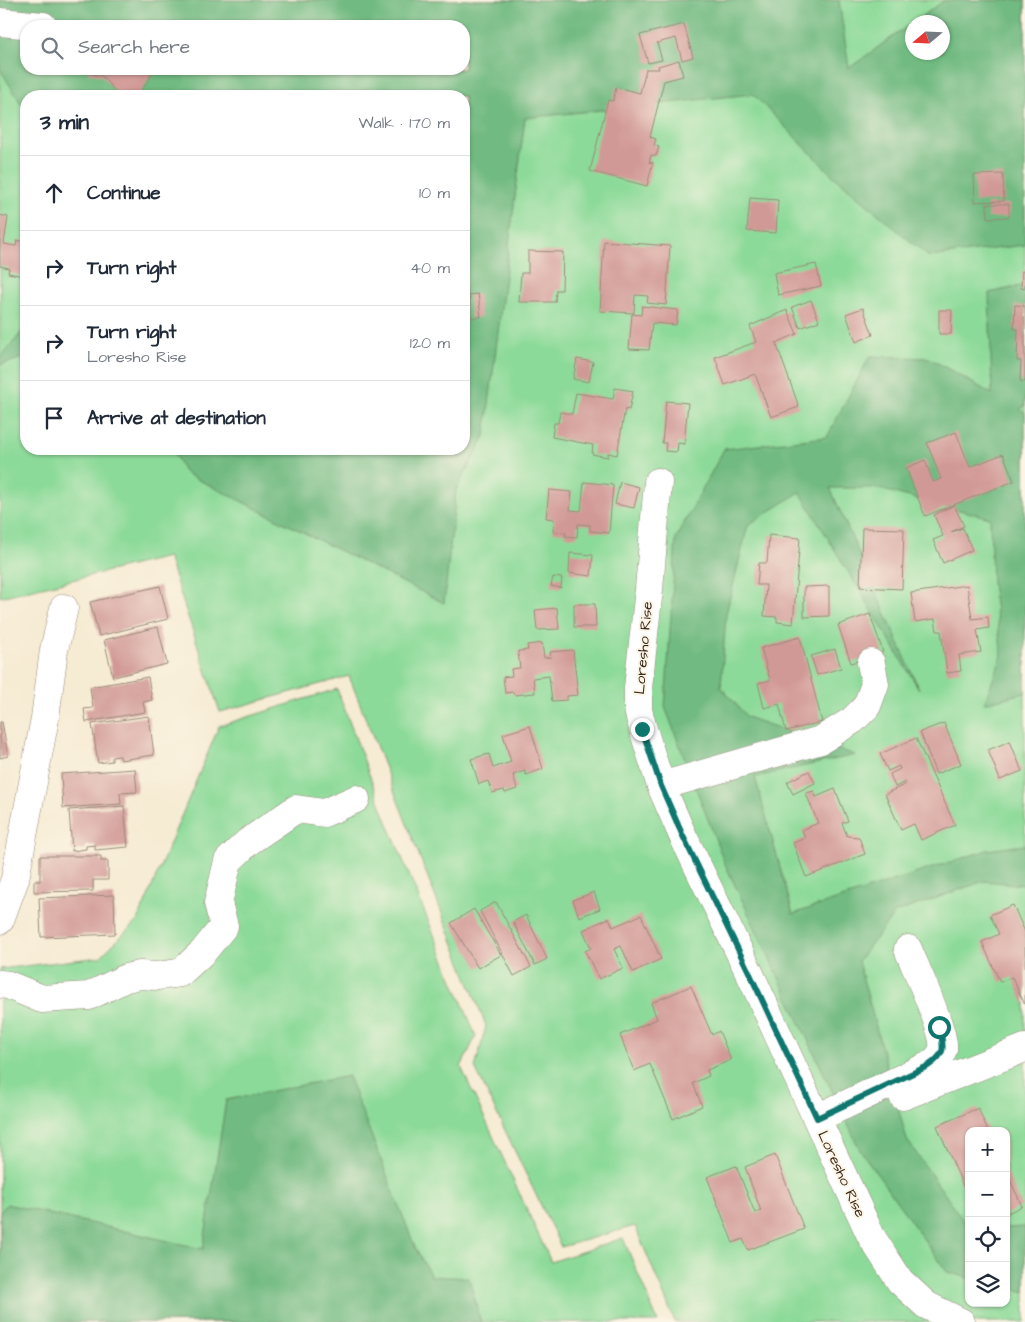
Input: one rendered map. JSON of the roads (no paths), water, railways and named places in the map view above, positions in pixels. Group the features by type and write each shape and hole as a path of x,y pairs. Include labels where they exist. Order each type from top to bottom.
{"street":[{"path":"0,22 20,24"},
{"name":"Loresho Rise","path":"658,482 638,688 638,710 642,729 661,786 871,1236 900,1281 926,1305 961,1322"},
{"path":"0,920 15,879 45,718 54,650 64,608"},
{"path":"661,786 821,740 853,720 867,706 875,684 871,663"},
{"path":"0,984 8,985 42,999 89,996 126,978 140,975 158,976 180,972 203,952 224,926 218,903 228,862 248,842 296,809 324,813 356,799"},
{"path":"819,1123 928,1066 939,1058 944,1046 939,1027 908,949"},
{"path":"819,1123 1025,1048"}]}
